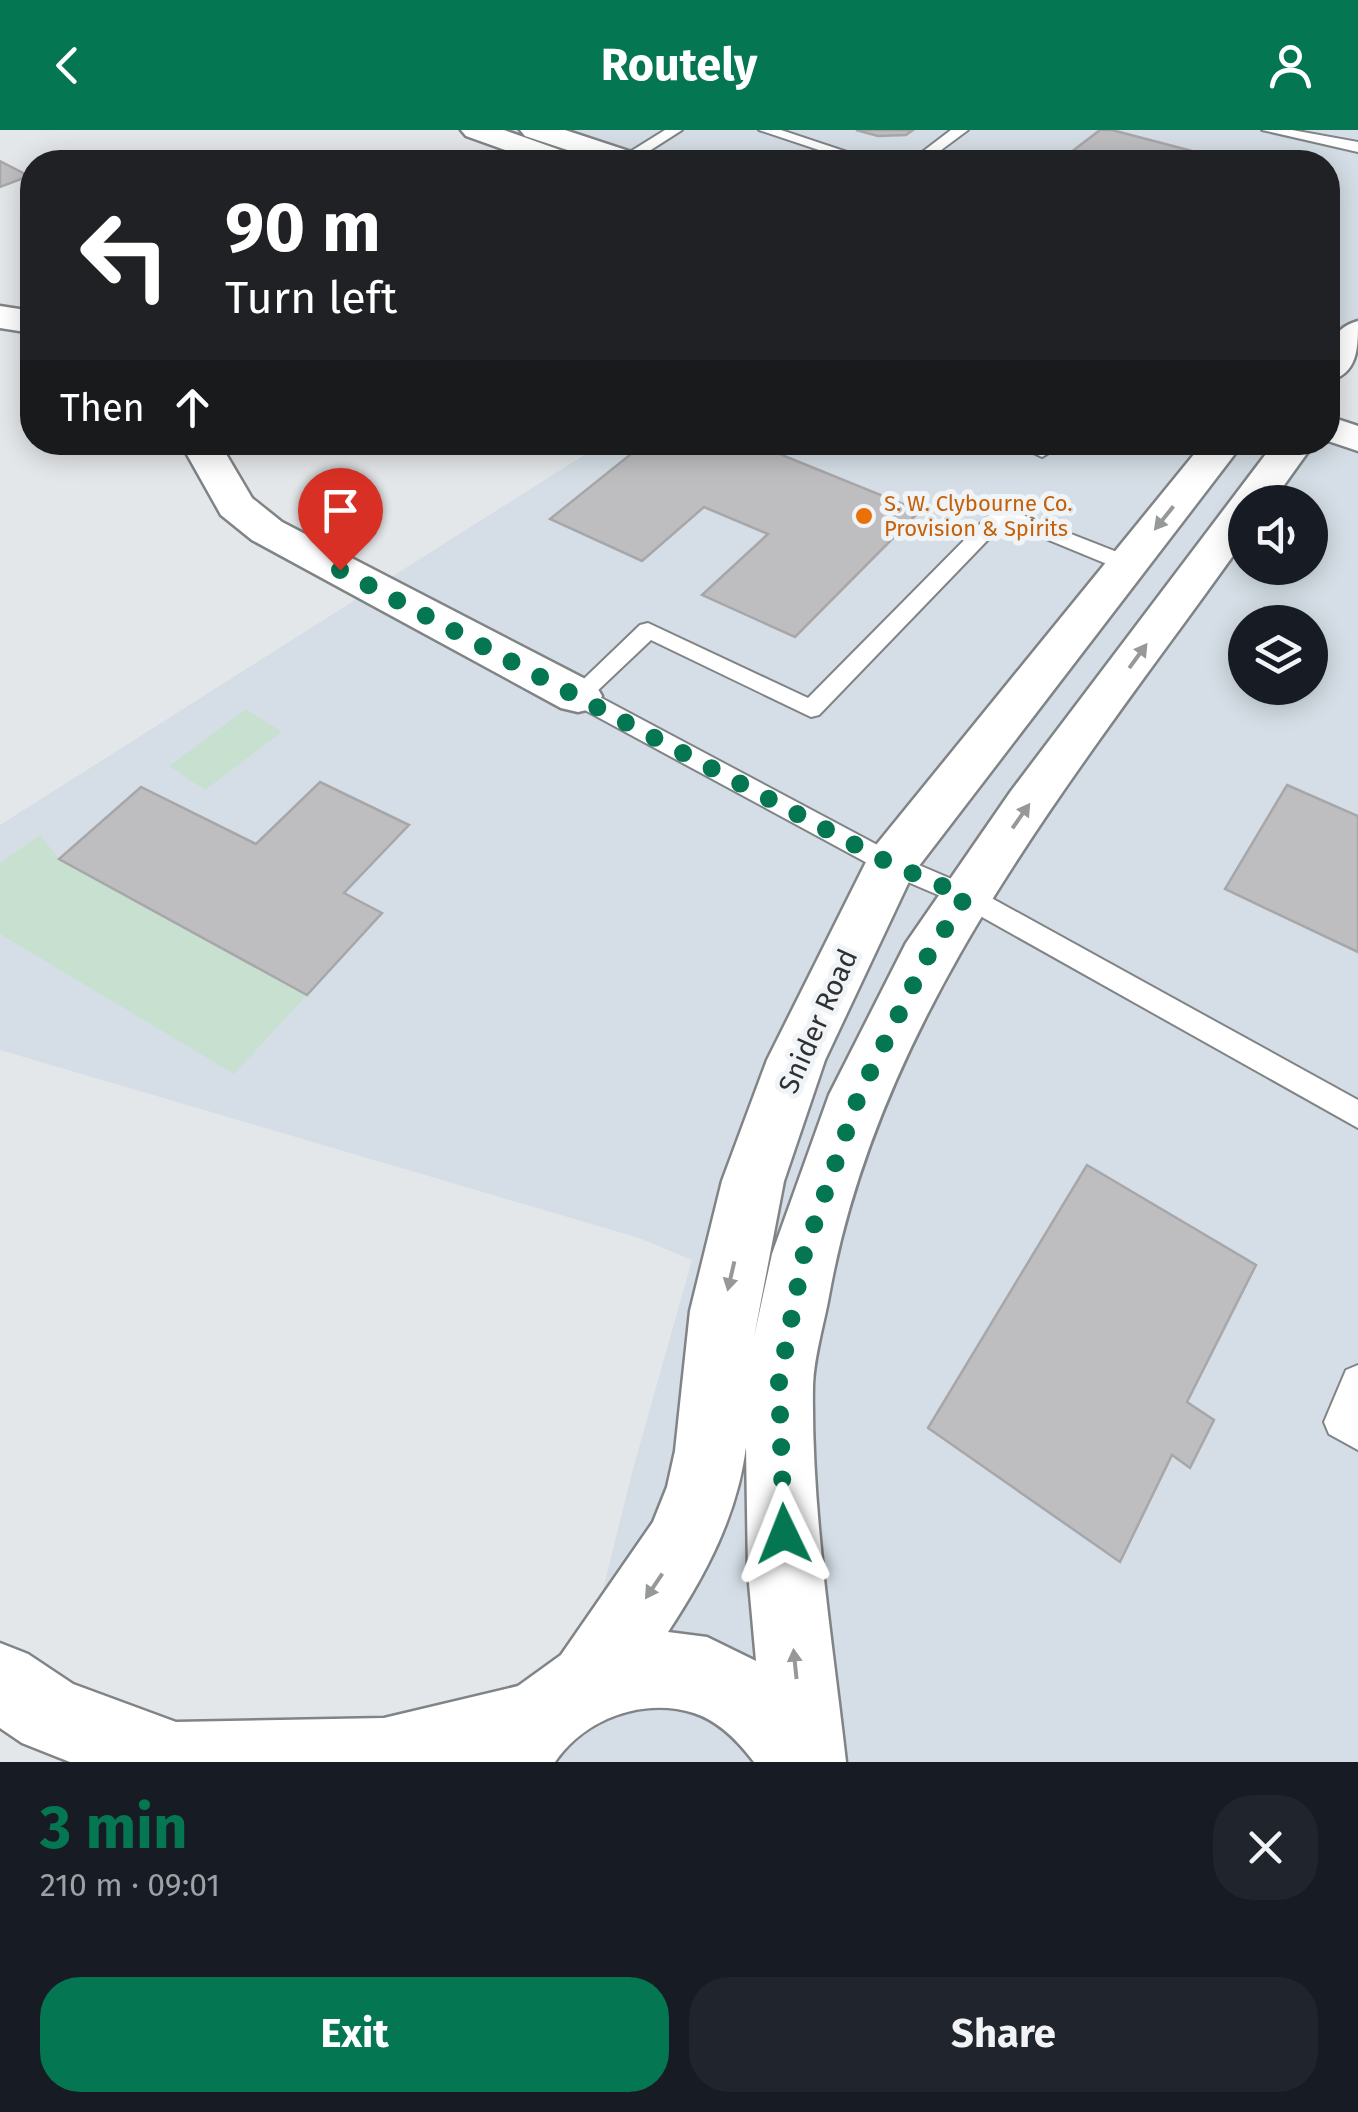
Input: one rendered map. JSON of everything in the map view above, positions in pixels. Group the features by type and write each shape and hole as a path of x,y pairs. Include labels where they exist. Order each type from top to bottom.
{"street":[{"path":"476,130 532,150"},
{"path":"535,130 596,150"},
{"path":"1340,355 1358,332"},
{"path":"207,455 236,506 266,531 578,696"},
{"name":"Snider Road","path":"544,1722 681,1546 703,1487 723,1312 753,1181 796,1060 891,864 1215,455"},
{"path":"1263,485 1286,455"},
{"path":"806,1761 785,1572 779,1382 804,1254 859,1095 926,959 1029,804 1228,533"},
{"path":"0,1682 50,1715 176,1762 384,1758 544,1722 648,1668 707,1676 762,1709 806,1761"}],"lane":[{"path":"646,150 675,130"},
{"path":"766,130 830,150"},
{"path":"933,150 961,130"},
{"path":"1269,130 1321,148 1358,147"},
{"path":"1127,564 1002,512 811,708 648,630 578,696 891,864 966,896 1358,1115"},
{"path":"1358,1382 1342,1422 1358,1432"}],"shaded area":[{"path":"498,130 1358,130 1358,332 1340,355 1340,150 557,150"},
{"path":"1340,431 1358,437 1358,1762 560,1762 633,1469 692,1260 639,1238 0,1050 0,825 584,455 1340,455"}],"green space":[{"path":"246,709 282,732 205,790 169,766"},
{"path":"40,835 59,859 307,995 234,1074 0,934 0,863"}],"building":[{"path":"856,130 913,130 906,135 878,136"},
{"path":"1100,130 1112,130 1188,150 1074,150"},
{"path":"0,161 20,171 20,179 0,187"},
{"path":"630,455 782,455 920,511 795,637 702,595 768,534 704,507 642,561 550,519"},
{"path":"320,782 409,825 344,893 382,913 307,995 59,859 141,787 256,844"},
{"path":"1287,785 1358,816 1358,952 1225,889"},
{"path":"1087,1165 1256,1265 1187,1402 1214,1420 1190,1468 1172,1455 1120,1562 928,1428"}],"place":[{"name":"S. W. Clybourne Co. Provision & Spirits","path":"864,516"}],"route":[{"path":"340,570 891,864 966,896 926,959 859,1095 804,1254 779,1382 784,1534"}]}
